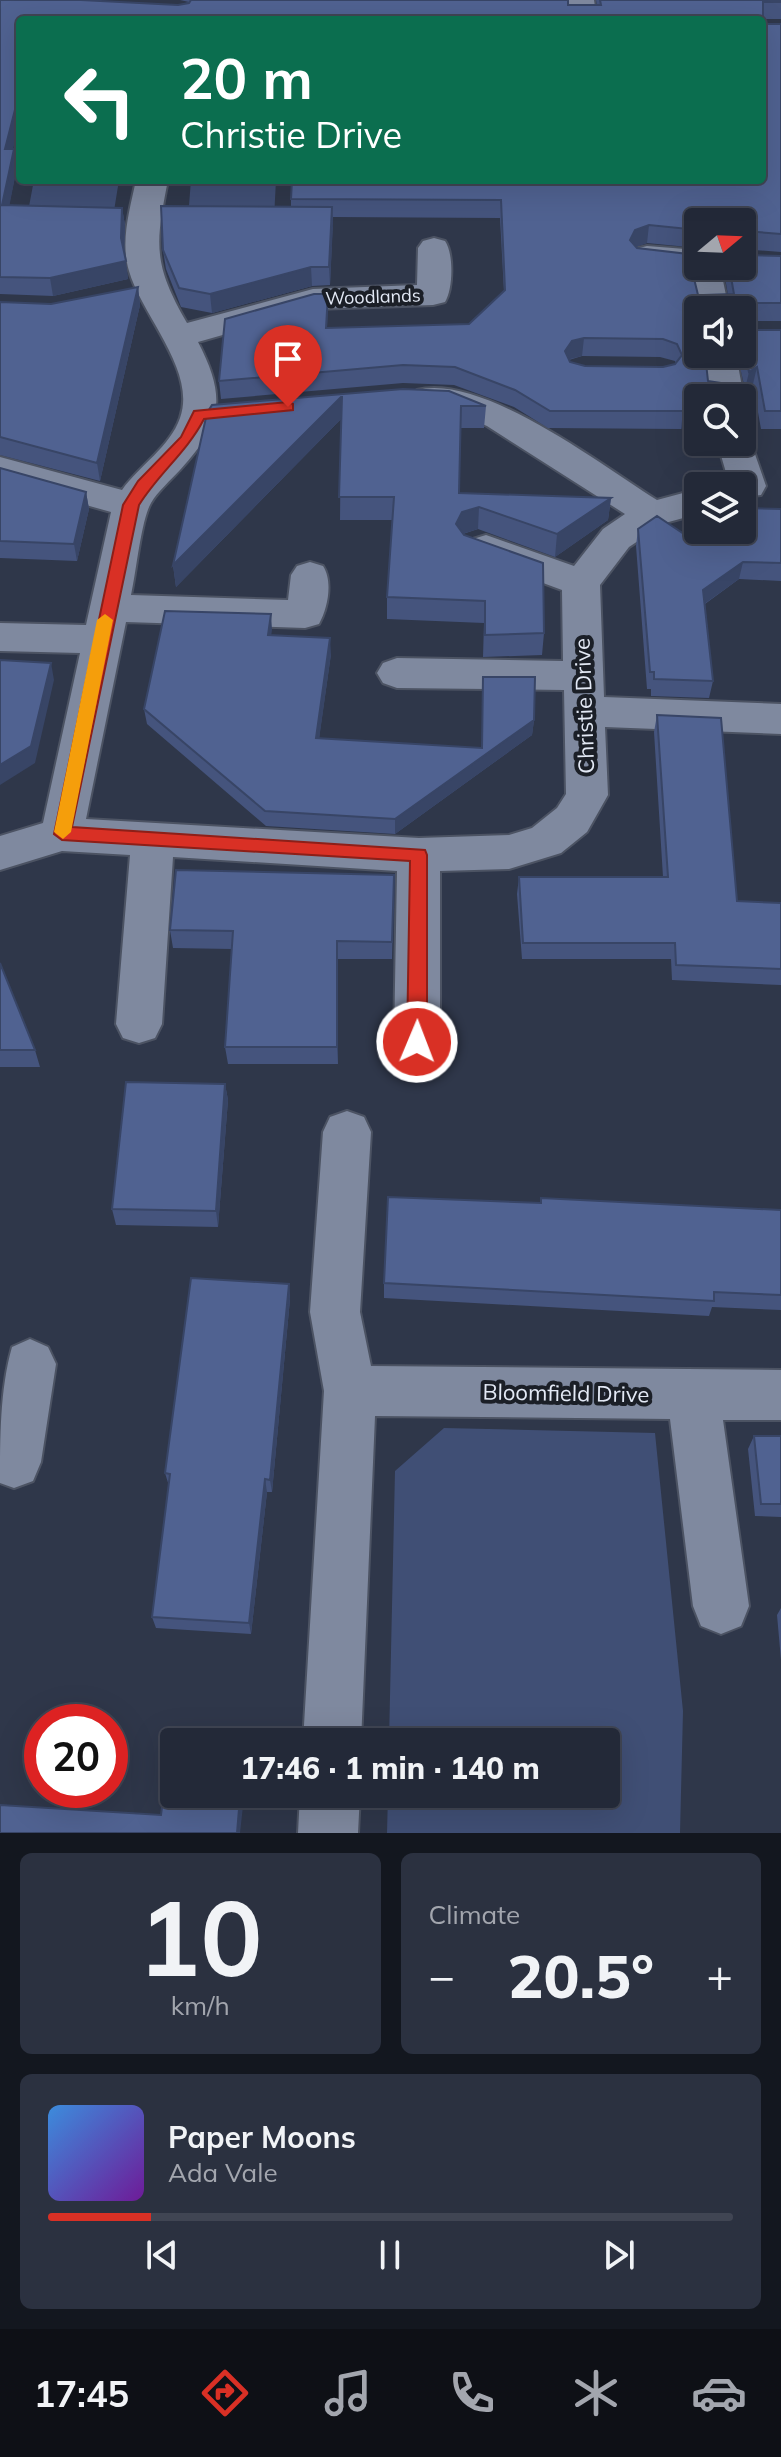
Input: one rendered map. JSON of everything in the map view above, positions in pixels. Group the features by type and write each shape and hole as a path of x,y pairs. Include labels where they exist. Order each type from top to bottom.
{"street":[{"path":"62,834 131,505 143,485 214,413 177,337 138,290 144,271 142,232 151,184"},
{"name":"Woodlands","path":"177,337 313,299 433,295 434,248"},
{"path":"647,256 684,259"},
{"path":"403,397 454,399 500,418 652,514"},
{"path":"742,456 757,486"},
{"path":"0,469 131,505"},
{"path":"477,545 581,583 616,538 652,514 684,505"},
{"path":"0,637 104,624 305,614 310,575"},
{"name":"Christie Drive","path":"0,853 62,834 419,855 509,852 546,841 572,820 587,795 581,583"},
{"path":"397,673 781,719"},
{"path":"139,1024 153,839"},
{"path":"417,1042 419,855"},
{"path":"333,1728 350,1391 335,1312 347,1132"},
{"path":"14,1462 18,1382"},
{"name":"Bloomfield Drive","path":"350,1391 781,1395"},
{"path":"693,1394 721,1606"},
{"path":"328,1833 329,1808"}],"shaded area":[{"path":"33,184 118,184 113,217 27,217"},
{"path":"191,184 276,184 274,218 188,218"},
{"path":"444,1428 655,1433 683,1711 680,1833 387,1833 388,1808 620,1808 620,1728 389,1728 395,1471"}],"building":[{"path":"0,0 178,5 191,0 568,0 568,5 601,5 600,0 781,0 763,2 763,16 16,16 16,106 5,149 14,149 2,205 122,208 121,238 126,261 50,278 0,277"},
{"path":"766,24 781,24 781,234 756,232 756,208 684,208 684,229 649,225 635,230 630,240 637,248 684,254 684,280 694,280 698,296 684,296 684,368 707,368 708,381 728,384 684,384 683,411 550,411 515,390 455,367 403,365 219,381 225,319 314,294 328,294 326,328 469,324 505,290 501,200 291,199 292,184 766,184","holes":["584,338 663,339 677,344 682,355 675,364 663,367 585,366 570,362 565,351 572,341"]},
{"path":"161,206 332,207 329,267 311,267 210,294 179,288 163,250"},
{"path":"756,255 781,256 781,303 756,303 756,296 703,296 734,294 732,280 756,280"},
{"path":"138,287 97,463 0,437 0,302 51,304"},
{"path":"756,330 781,330 781,411 765,411 757,367"},
{"path":"403,389 449,391 486,406 461,406 459,493 611,498 557,534 479,507 462,512 456,524 464,535 543,563 544,633 485,635 485,601 387,597 394,497 339,497 342,396 173,565 207,413 212,405"},
{"path":"0,468 86,492 74,544 0,541"},
{"path":"756,508 781,509 781,563 743,562 703,590 713,681 654,679 654,672 650,672 638,529 657,516 684,534 684,544 756,544"},
{"path":"165,611 271,614 268,635 330,638 316,738 482,748 483,677 535,677 534,720 395,819 265,811 144,709"},
{"path":"0,660 51,663 31,746 0,765"},
{"path":"657,715 721,718 737,901 781,903 781,969 676,965 675,943 523,943 519,877 668,877"},
{"path":"176,870 394,875 392,942 337,941 337,1047 225,1047 233,931 170,930"},
{"path":"0,963 35,1050 0,1050"},
{"path":"126,1082 225,1084 216,1211 112,1209"},
{"path":"388,1197 541,1203 541,1198 781,1210 781,1295 714,1292 714,1301 384,1283"},
{"path":"191,1278 289,1284 270,1480 265,1479 249,1623 152,1617 170,1474 165,1473"},
{"path":"754,1436 781,1436 781,1504 761,1504"},
{"path":"0,1805 161,1815 162,1808 239,1808 237,1833 0,1833"}],"slow traffic":[{"path":"63,832 105,620"}],"route":[{"path":"288,407 199,415 187,439 143,485 131,505 62,834 419,855 417,1042"}]}
